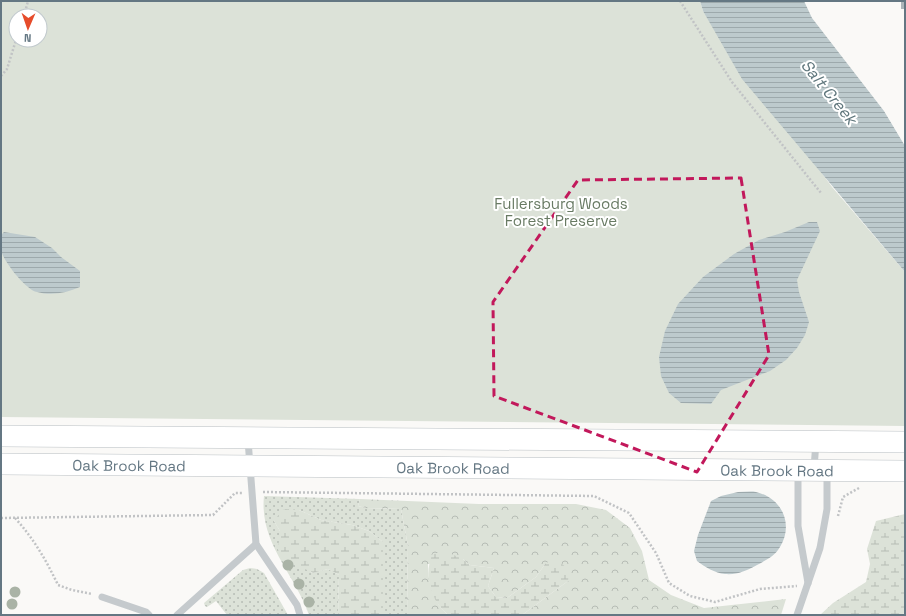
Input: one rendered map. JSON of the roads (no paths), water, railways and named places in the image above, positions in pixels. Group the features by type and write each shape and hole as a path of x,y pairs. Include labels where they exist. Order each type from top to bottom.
{"main road":[{"name":"Oak Brook Road","path":"1,436 905,442"},
{"name":"Oak Brook Road","path":"1,464 905,471"}],"lane":[{"path":"248,438 256,544 297,605 300,615"},
{"path":"808,585 798,526 813,471 816,442"},
{"path":"797,615 820,548 826,510 813,471"},
{"path":"177,615 256,544"},
{"path":"102,597 146,612 149,615"}],"water":[{"name":"Salt Creek","path":"700,1 804,1 812,18 884,111 905,146 905,272 742,79 703,11"},
{"path":"809,222 817,222 820,231 797,280 799,292 809,322 805,335 797,348 786,360 770,371 721,390 711,404 681,403 669,393 661,376 659,357 665,331 678,304 703,277 734,254 759,240 785,232"},
{"path":"4,232 35,237 52,248 61,257 80,271 80,287 54,294 32,290 21,281 3,255 1,248 1,235"},
{"path":"738,492 756,492 773,500 783,513 786,530 780,547 770,558 741,572 734,574 721,573 710,569 697,561 694,551 698,535 711,501 721,496"}],"park label":[{"name":"Fullersburg Woods Forest Preserve","path":"561,212"}]}
